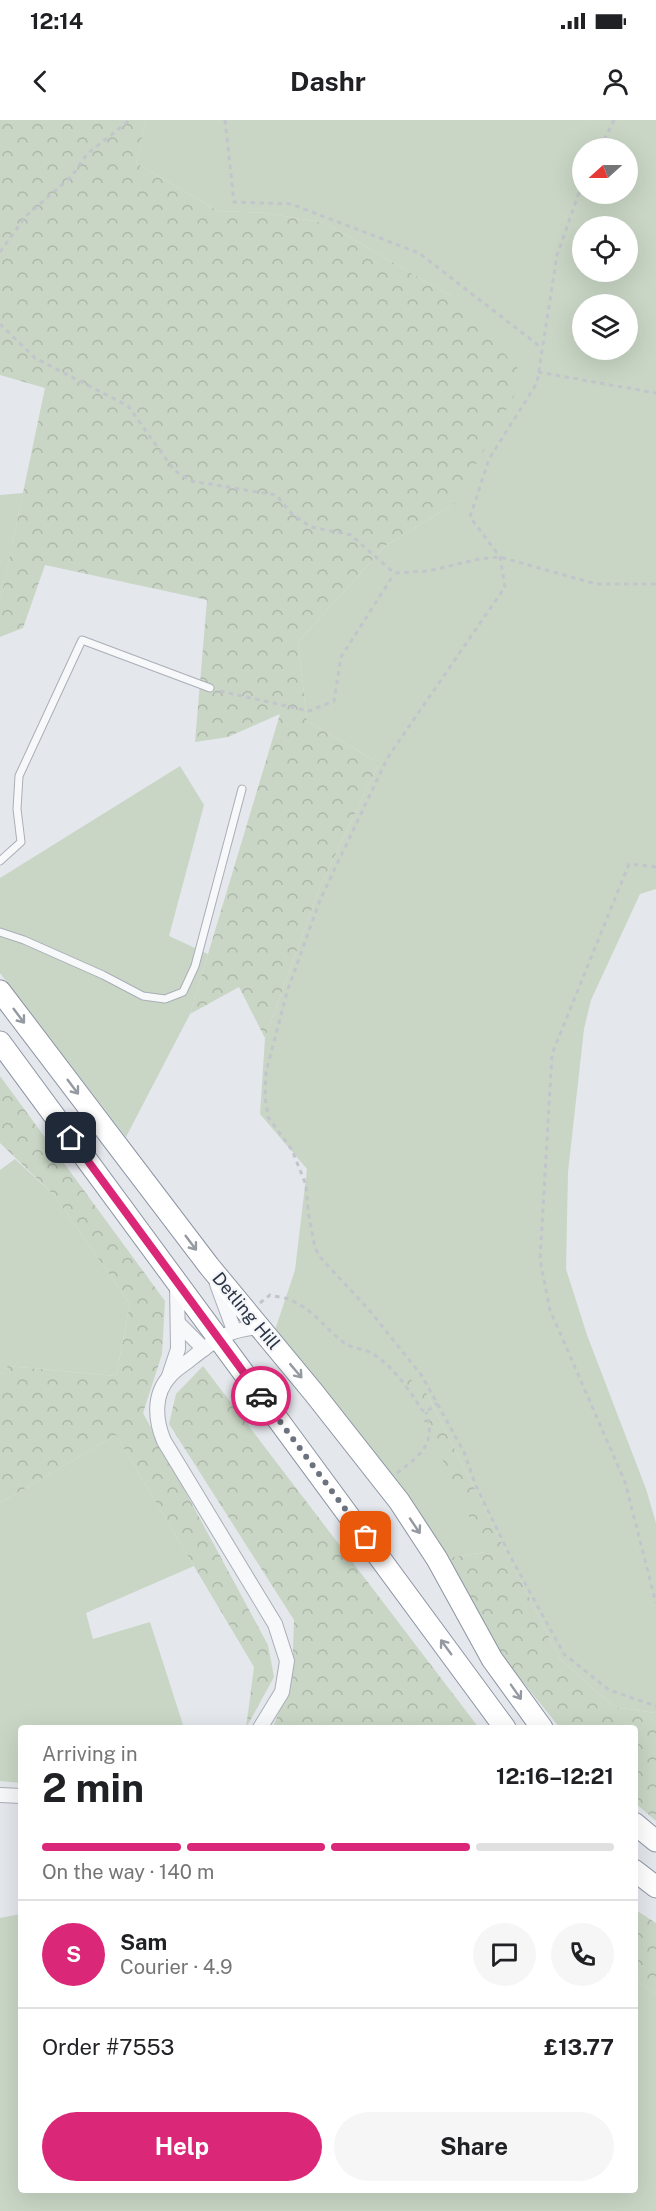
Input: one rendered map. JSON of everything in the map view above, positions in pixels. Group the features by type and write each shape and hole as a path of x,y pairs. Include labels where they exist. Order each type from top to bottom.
{"highway":[{"name":"Detling Hill","path":"0,990 209,1266 384,1482 437,1559 492,1659 540,1725"},
{"name":"Detling Hill","path":"0,1042 503,1725"},
{"path":"638,1826 656,1841"},
{"path":"638,1873 656,1887"}],"street":[{"path":"209,1266 219,1339"},
{"path":"177,1284 178,1349 170,1376 158,1398 158,1426 164,1441 275,1624 287,1661 282,1692 262,1725"},
{"path":"170,1376 219,1339 252,1319"},
{"path":"179,1324 219,1339"},
{"path":"0,1796 18,1796"}],"lane":[{"path":"0,861 21,842 17,808 19,776 82,640 210,688"},
{"path":"0,932 83,966 143,996 165,999 183,992 195,966 242,789"}],"path":[{"path":"0,252 26,216 72,176 87,154 130,120"},
{"path":"225,120 234,202 291,204 419,253 542,348"},
{"path":"605,138 614,120"},
{"path":"575,204 557,255 537,383 489,459 470,517 500,557 505,587 388,757 320,900 287,992 266,1072 265,1096 268,1117 292,1150 306,1185 315,1248 320,1257 363,1303 422,1376 464,1452 476,1486 510,1556 564,1654 609,1690 656,1706"},
{"path":"0,324 35,358 128,406 174,470 191,481 276,495 292,514 311,527 351,535 394,573 428,571 479,559 500,557 596,584 656,584"},
{"path":"538,372 656,393"},
{"path":"210,688 309,711 333,701 341,657 394,573"},
{"path":"656,867 629,864 552,1054 540,1260 550,1310 625,1482 656,1603"},
{"path":"252,1319 270,1295 287,1298 320,1318 344,1344 372,1353 400,1379 422,1410 426,1412 431,1427 429,1442 417,1458 384,1482"},
{"path":"426,1412 437,1403"}],"green space":[{"path":"0,120 146,120 136,163 218,211 266,213 325,223 451,296 525,376 454,504 385,546 298,642 307,721 379,763 320,887 265,1038 239,987 190,1014 280,714 228,737 195,742 207,600 45,565 23,628 0,637 0,602 45,388 0,375"},
{"path":"146,120 656,120 656,889 640,894 591,1000 584,1029 568,1172 566,1269 587,1335 646,1489 656,1523 656,1713 614,1707 560,1659 427,1394 486,1552 446,1558 274,1333 295,1270 307,1169 260,1114 265,1038 320,887 379,763 307,721 298,642 385,546 454,504 451,296 325,223 266,213 218,211 136,163"},
{"path":"23,493 1,598 0,602 0,495"},
{"path":"180,766 204,805 169,936 208,954 190,1014 126,1137 0,973 0,878"},
{"path":"0,1076 165,1301 162,1354 143,1413 268,1645 274,1677 248,1725 254,1667 116,1435 0,1503 0,1374 8,1366 116,1376 130,1304 54,1195 0,1143"},
{"path":"15,1159 54,1195 130,1304 116,1376 8,1366 0,1374 0,1170"},
{"path":"203,1366 477,1725 274,1725 292,1680 294,1620 169,1424 176,1394"},
{"path":"400,1370 427,1394 560,1659 614,1707 656,1713 656,1821 638,1806 638,1725 558,1725 496,1649 446,1558 486,1552"},
{"path":"116,1435 194,1566 86,1613 93,1639 150,1622 183,1725 18,1725 18,1783 0,1781 0,1503"},
{"path":"638,1912 656,1923 656,1994 638,1982"},
{"path":"18,1915 18,2193 638,2193 638,1982 656,1994 656,2211 0,2211 0,1918"}],"way so far":[{"path":"261,1396 366,1537"}],"route":[{"path":"71,1138 261,1396"}]}
